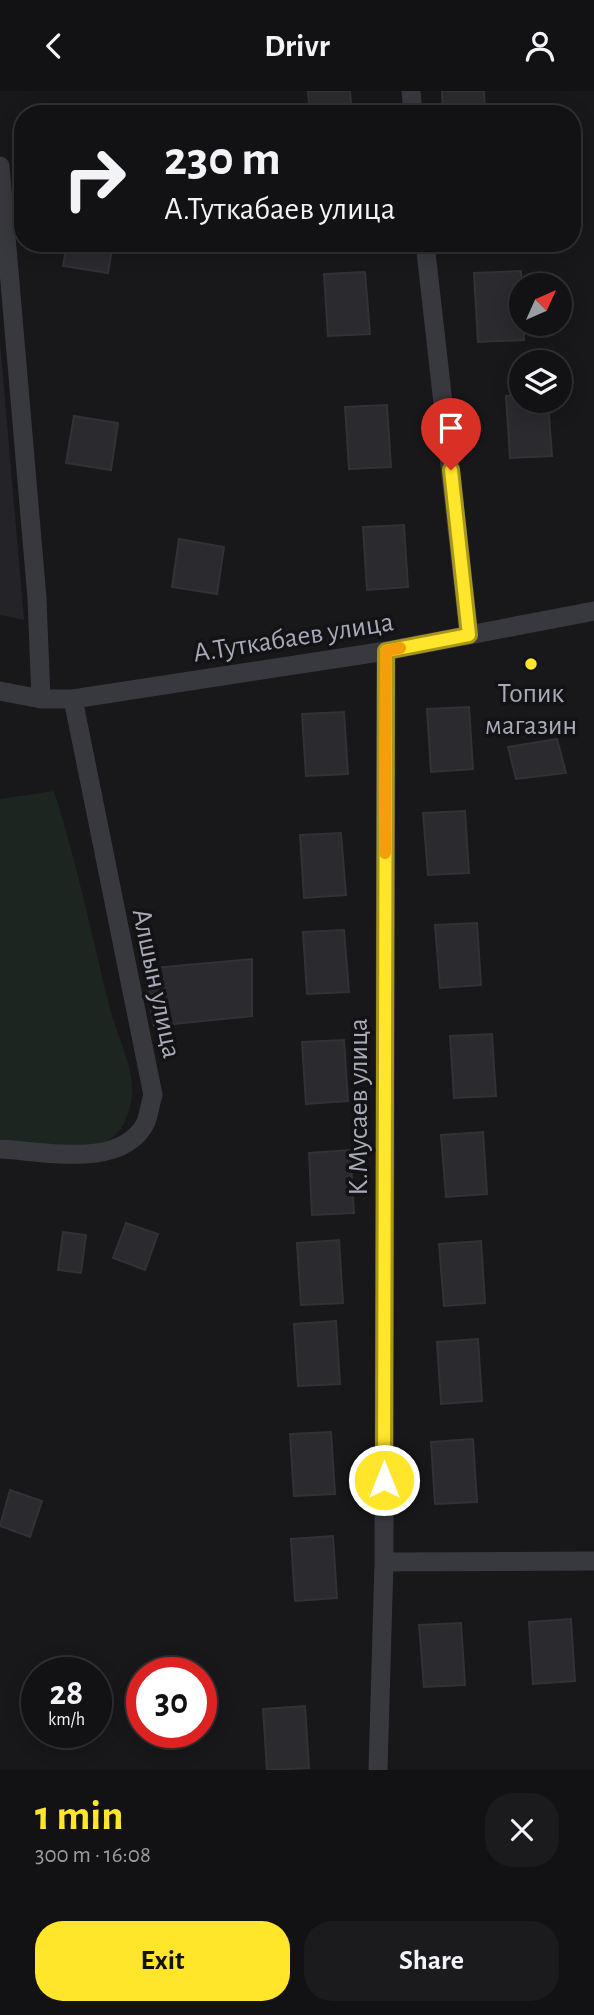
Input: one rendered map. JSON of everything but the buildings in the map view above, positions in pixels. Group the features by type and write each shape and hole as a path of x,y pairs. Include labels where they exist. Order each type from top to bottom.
{"street":[{"path":"0,166 37,598 41,699"},
{"path":"426,252 469,635"},
{"name":"А.Туткабаев улица","path":"0,691 41,699 74,699 386,651 594,611"},
{"name":"К.Мусаев улица","path":"378,1770 384,1563 386,651"},
{"name":"Алшын улица","path":"0,1149 102,1155 126,1145 145,1123 153,1095 74,699"},
{"path":"384,1563 594,1561"}],"shaded area":[{"path":"0,342 24,620 0,615"},
{"path":"54,791 132,1086 129,1110 118,1132 107,1142 78,1149 45,1147 0,1139 0,799"}],"slow traffic":[{"path":"385,853 386,651 400,648"}],"place":[{"name":"Топик магазин","path":"531,664"}],"route":[{"path":"384,1480 386,651 469,635 451,470"}]}
